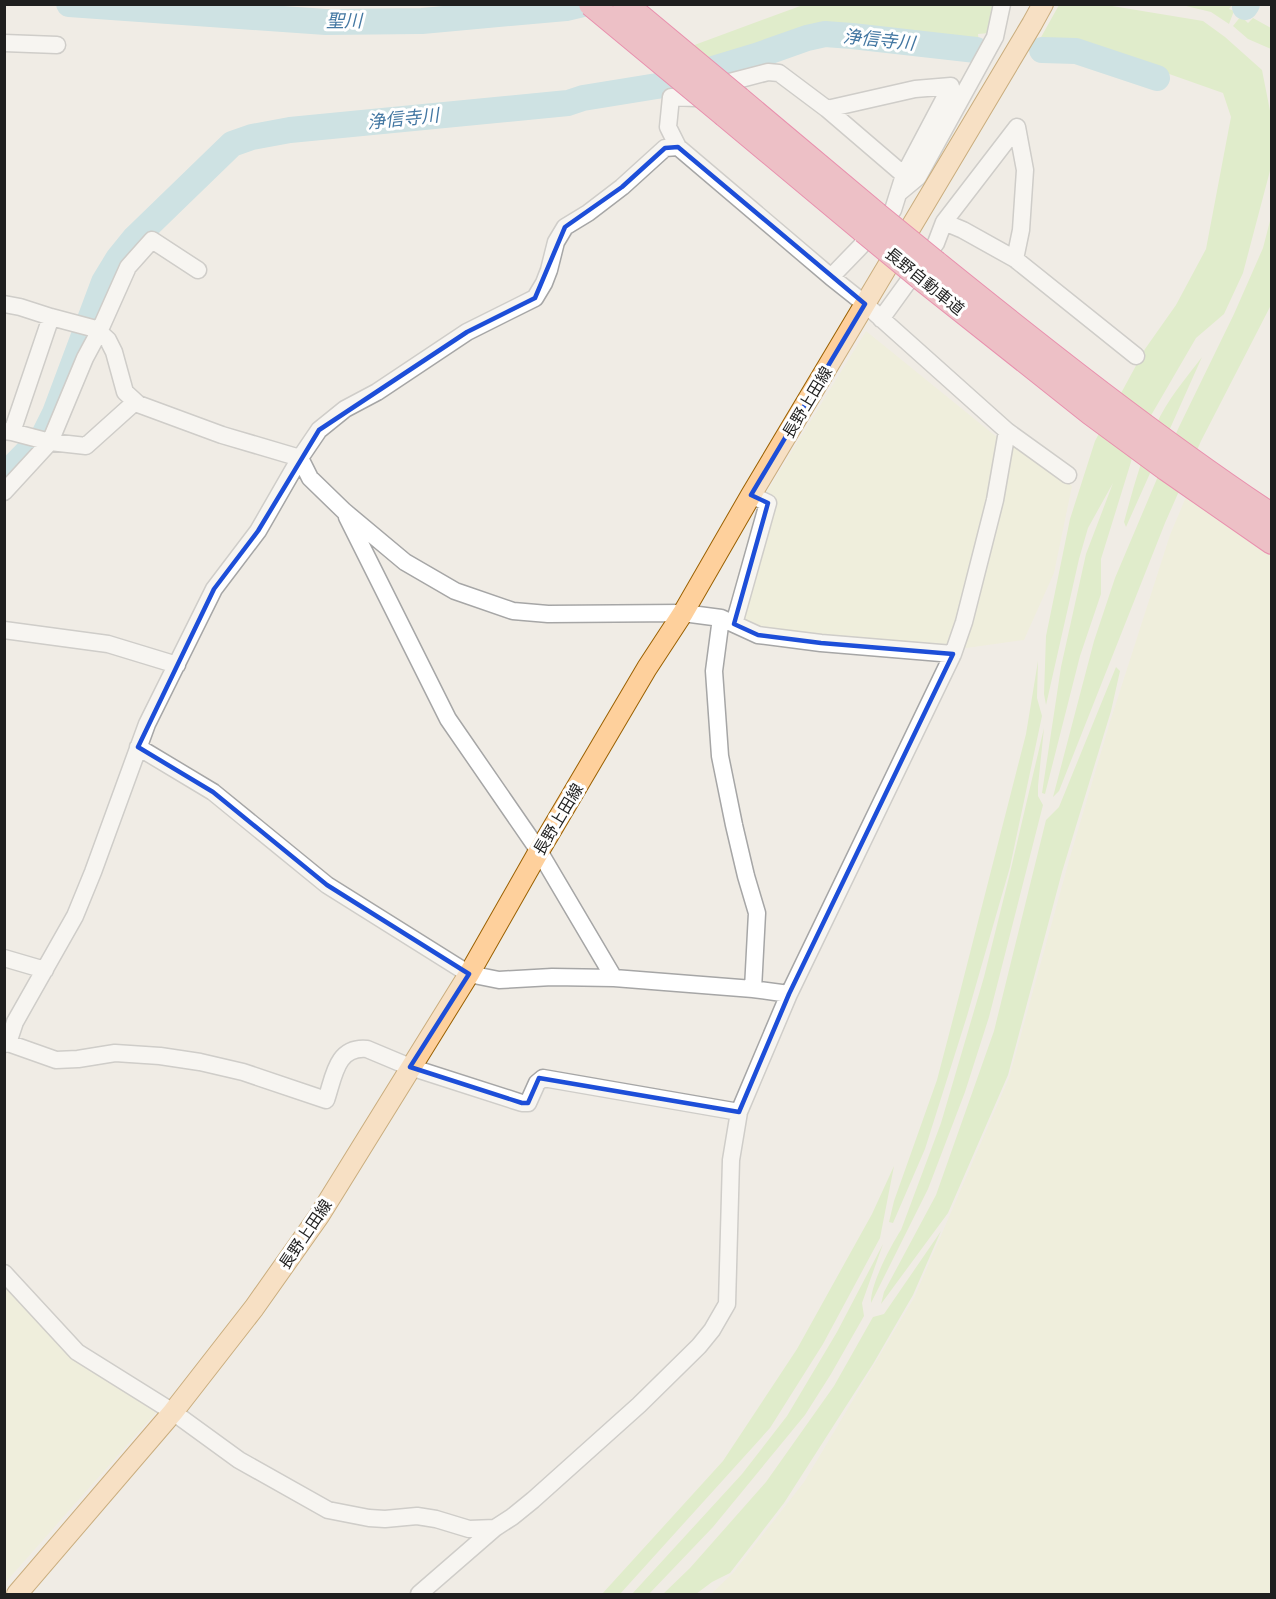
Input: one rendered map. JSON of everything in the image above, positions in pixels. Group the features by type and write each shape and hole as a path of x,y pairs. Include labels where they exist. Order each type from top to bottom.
{"highway":[{"name":"長野自動車道","path":"591,4 732,107 928,271 1096,404 1167,470 1272,542"},
{"name":"長野自動車道","path":"625,4 732,107"},
{"name":"長野自動車道","path":"1096,404 1180,453 1272,516"}],"main road":[{"name":"長野上田線","path":"17,1594 173,1412 319,1216 469,974 538,851 647,668 683,613 1043,4"}],"street":[{"path":"899,193 918,177 995,37 1002,4"},
{"path":"4,43 57,45"},
{"path":"904,175 826,109 779,73 768,72 718,85 696,98 670,98 668,127 678,147 865,304 1007,431 1068,475"},
{"path":"826,109 915,89 951,86 904,175 893,210 831,277"},
{"path":"881,319 936,243 944,222 1017,127 1025,170 1021,230 1015,259"},
{"path":"678,147 664,148 622,187 565,227 556,242 544,284 535,298 468,332 377,392 345,409 319,429 258,531 214,589 147,724 75,916 15,1022 6,1044 56,1060 115,1053 200,1062 243,1072 326,1100 340,1059 346,1053 367,1049 410,1066 522,1103 528,1103 537,1083 543,1078 739,1112"},
{"path":"944,222 1015,259 1136,357"},
{"path":"4,492 50,442 97,331 128,267 152,240 198,270"},
{"path":"4,304 97,331 108,340 111,346 125,392 138,404 222,435 300,458 310,478 344,511 405,562 455,591 513,611 548,614 683,613 728,621 758,635 820,644 953,654"},
{"path":"51,317 10,432 50,442 86,446 135,402"},
{"path":"419,1594 495,1528 533,1500 630,1413 699,1346 712,1330 727,1304 731,1160 739,1112 789,994 953,654 964,622 995,500 1007,431"},
{"path":"751,495 768,503 728,621 714,671 720,756 739,845 757,913 753,989"},
{"path":"344,511 448,720 538,851 614,978"},
{"path":"4,630 108,644 177,665"},
{"path":"138,747 213,792 327,885 469,974 499,980 552,977 614,978 789,994"},
{"path":"4,958 45,970"},
{"path":"4,1274 77,1352 173,1412 239,1460 328,1510 369,1518 417,1516 469,1529 495,1528"}],"highlighted area":[{"path":"678,147 865,304 751,495 768,503 734,624 758,635 821,643 953,654 789,994 739,1112 539,1078 528,1103 522,1103 410,1067 469,974 327,885 213,792 138,747 214,589 258,531 319,430 467,332 535,298 565,227 622,187 665,148"}],"green space":[{"path":"803,5 992,5 993,26 990,33 978,34 979,44 904,34 814,27 710,64 689,47"},
{"path":"1059,5 1106,5 1203,21 1262,70 1272,121 1271,167 1243,273 1224,314 1196,338 1135,443 1101,559 1101,594 1080,656 1045,794 1042,793 1061,667 1086,554 1113,483 1088,528 1046,705 1044,694 1046,636 1070,519 1095,441 1145,349 1176,305 1206,249 1231,117 1223,93 1155,69 1092,43 1064,43 1040,39"},
{"path":"1182,5 1232,5 1229,9 1234,11 1229,24 1211,12"},
{"path":"1241,16 1248,23 1253,18 1271,28 1271,49 1248,39 1233,26"},
{"path":"1271,217 1271,305 1201,441 1165,523 1059,791 1053,797 1094,641 1115,578 1178,429 1234,314 1263,248"},
{"path":"866,331 998,438 992,496 950,650 761,631 739,622 765,495"},
{"path":"1202,357 1126,527 1124,522 1134,485 1160,416"},
{"path":"1011,443 1072,486 1054,573 1024,640 959,649"},
{"path":"1186,497 1271,554 1271,1594 711,1594 733,1573 804,1482 914,1298 1009,1078 1110,722 1170,535"},
{"path":"1038,661 1037,698 1042,716 1010,867 967,1016 925,1149 893,1223 889,1222 894,1201 937,1080 1026,734"},
{"path":"1116,667 1120,671 1111,711 1062,872 1008,1075 948,1213 881,1304 884,1292 936,1195 994,1031 1046,820 1059,807"},
{"path":"1044,728 1038,786 1038,796 1043,805 989,1017 965,1092 928,1189 871,1303 877,1276 901,1230 941,1123 984,977"},
{"path":"894,1166 880,1238 823,1344 770,1428 620,1594 602,1594 723,1461 797,1349 872,1214"},
{"path":"941,1231 913,1295 873,1364 784,1503 730,1573 712,1582 696,1594 663,1594 690,1568 766,1482 834,1386 873,1317 884,1314"},
{"path":"883,1244 862,1303 864,1316 805,1415 713,1527 649,1594 632,1594 742,1474 787,1416 837,1332"},
{"path":"5,1282 159,1409 5,1583"}],"waterway":[{"name":"聖川","path":"69,4 326,22 422,21 566,8 583,4"},
{"name":"浄信寺川","path":"4,476 44,435 55,413 104,282 118,259 135,238 232,144 252,137 290,130 568,103 583,98 657,86 825,34 976,50"},
{"name":"浄信寺川","path":"1042,50 1076,51 1157,78"}]}
